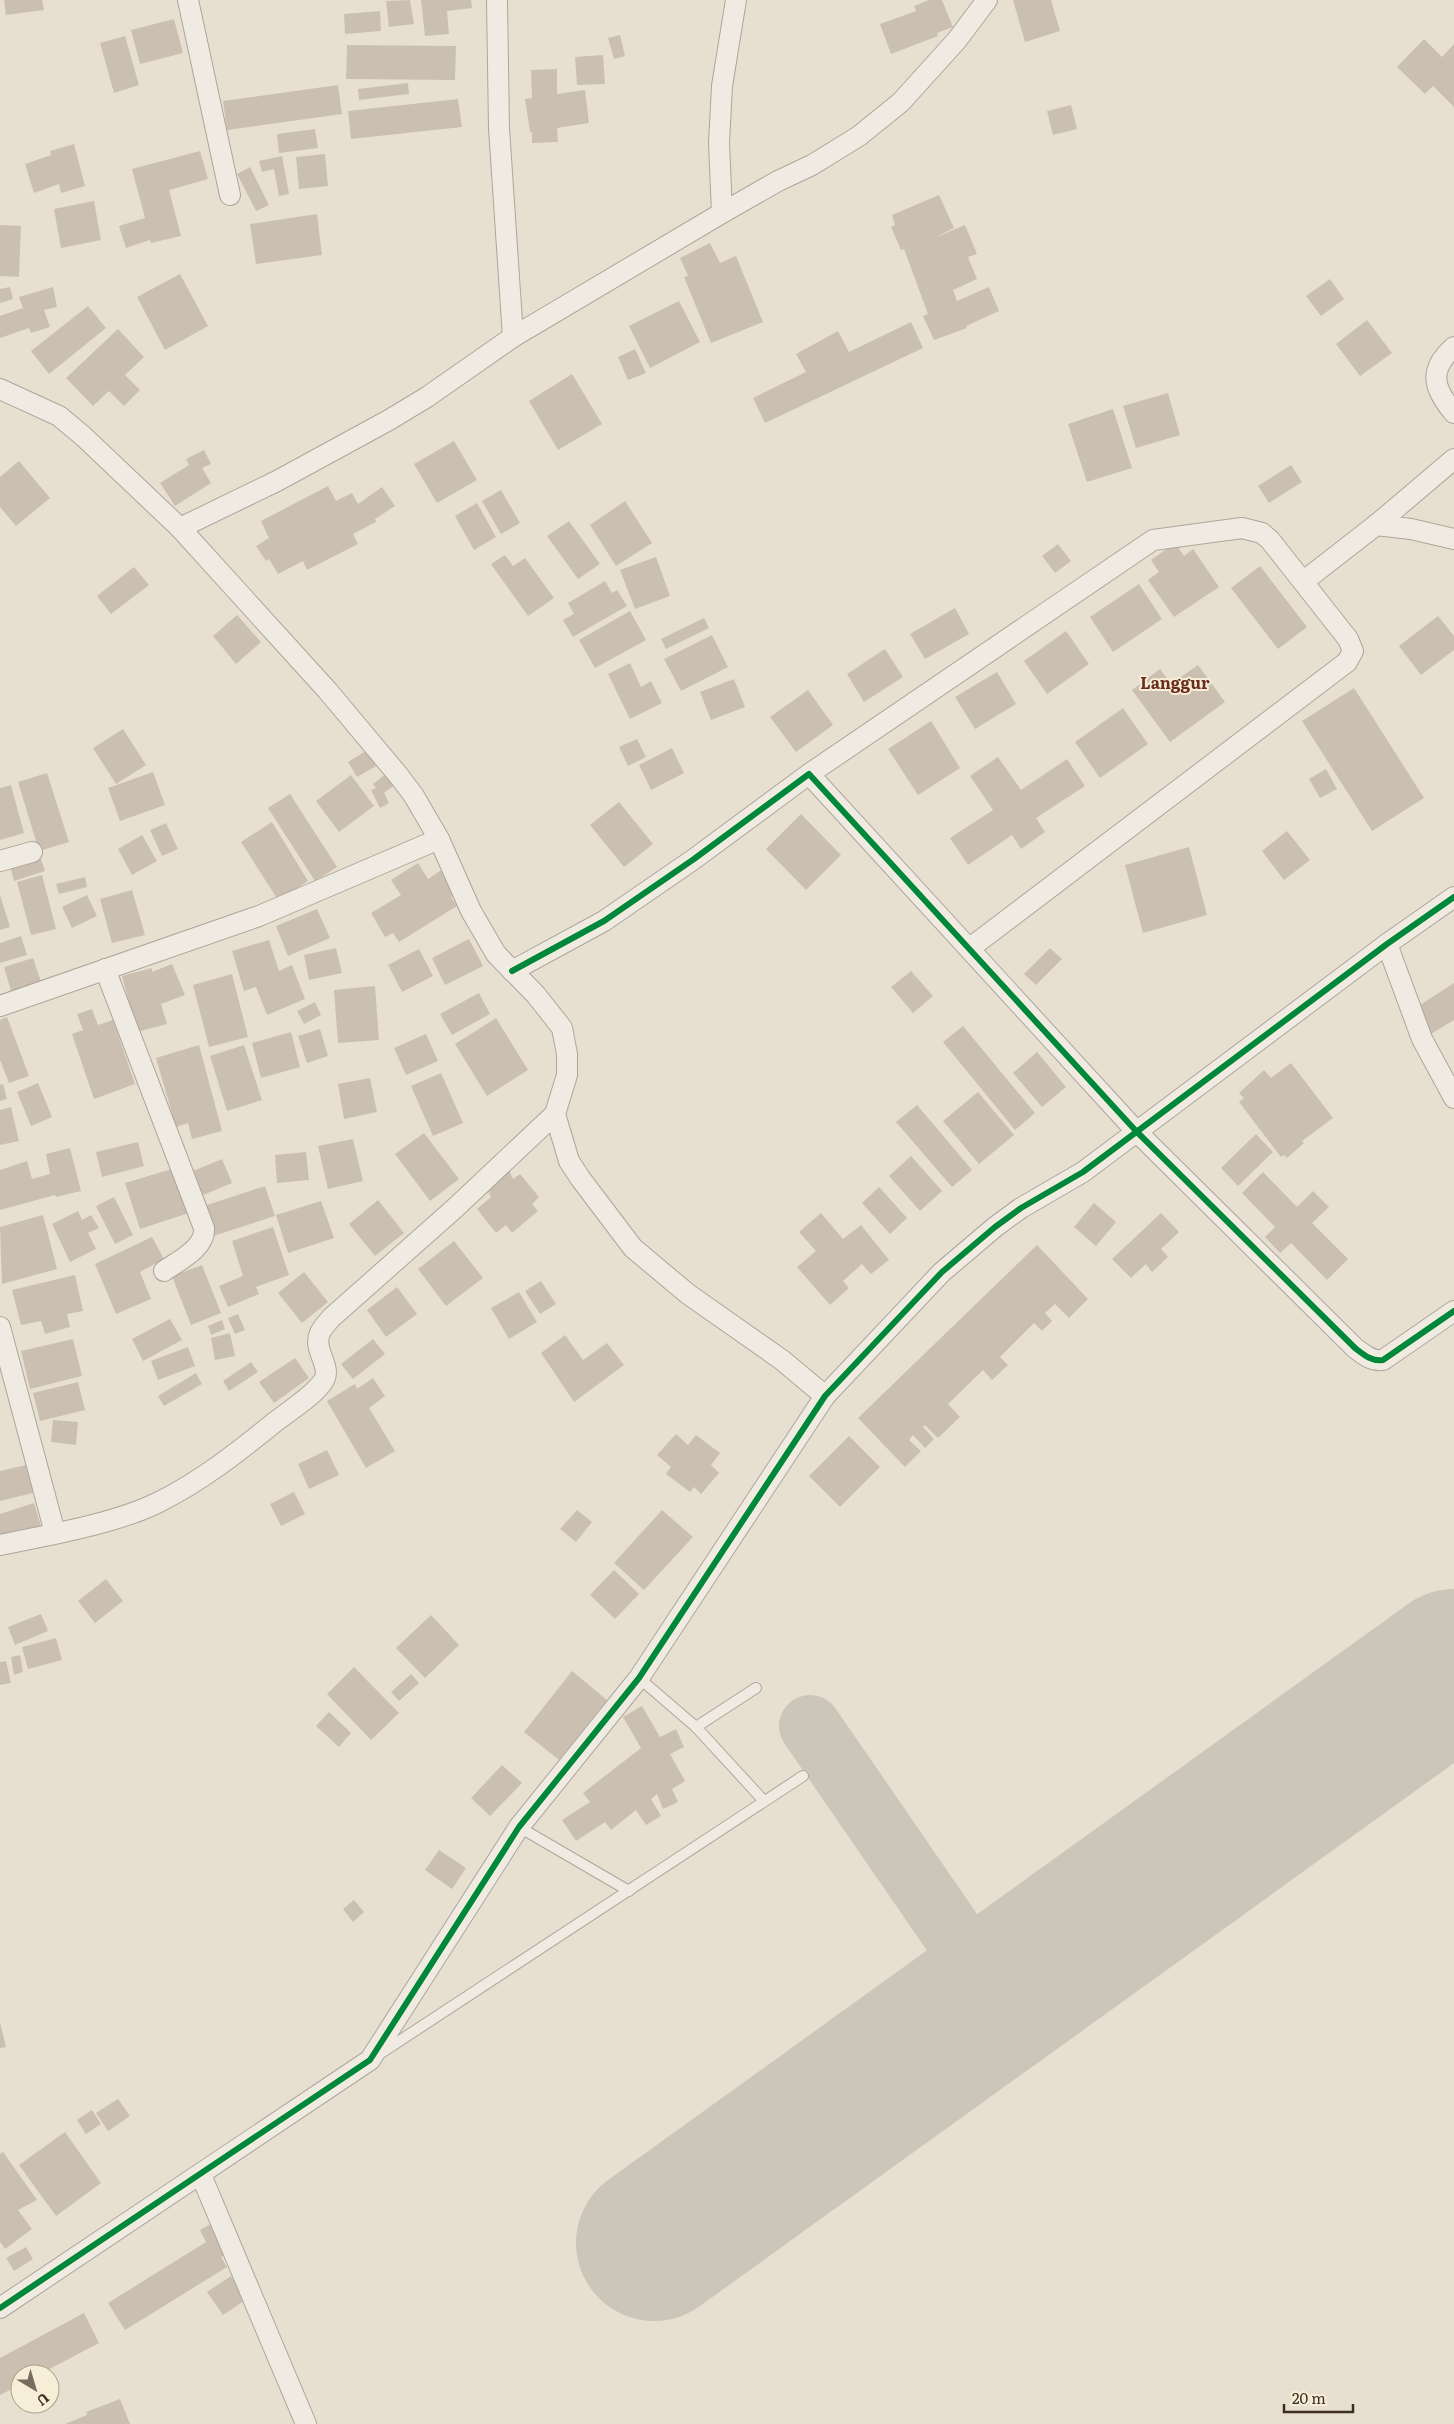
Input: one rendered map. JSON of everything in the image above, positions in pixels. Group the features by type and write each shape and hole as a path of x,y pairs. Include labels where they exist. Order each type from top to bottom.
{"street":[{"path":"188,0 230,195"},
{"path":"497,0 499,128 513,337"},
{"path":"722,213 719,143 722,86 736,0"},
{"path":"180,528 277,482 389,420 427,397 513,337 722,213 778,181 812,165 859,136 901,102 957,40 987,0"},
{"path":"1454,347 1443,356 1435,378 1439,392 1454,413"},
{"path":"0,389 59,416 180,528 327,690 414,796 438,839 478,924 496,954 536,995 562,1028 567,1054 567,1075 555,1114 331,1318 320,1332 318,1338 319,1354 326,1372 325,1379 308,1396 198,1481 155,1504 102,1522 0,1545"},
{"path":"1304,581 1376,525 1454,459"},
{"path":"1376,525 1411,529 1454,540"},
{"path":"512,971 604,921 694,859 809,774 1153,540 1242,528 1262,533 1304,581 1352,645 1353,651 1347,662 970,948"},
{"path":"809,774 970,948 1136,1132 1364,1355 1378,1361 1383,1360 1454,1311"},
{"path":"0,1006 259,916 438,839"},
{"path":"0,861 32,852"},
{"path":"0,2308 370,2060 519,1827 639,1678 825,1396 942,1272 969,1247 1021,1208 1083,1172 1387,944 1454,897"},
{"path":"1387,944 1422,1039 1454,1098"},
{"path":"105,968 204,1228 204,1238 199,1244 164,1271"},
{"path":"555,1114 569,1161 633,1248 688,1294 782,1360 825,1396"},
{"path":"0,1327 7,1379 55,1533"},
{"path":"201,2174 306,2424"}],"lane":[{"path":"639,1678 696,1727 764,1802"},
{"path":"696,1727 756,1688"},
{"path":"370,2060 803,1776"},
{"path":"519,1827 629,1891"}],"building":[{"path":"4,0 42,0 44,10 6,15"},
{"path":"410,0 414,24 389,27 386,1"},
{"path":"421,0 471,0 472,8 447,11 449,34 425,36"},
{"path":"929,0 942,0 953,27 937,33 938,36 891,54 880,24 916,11 914,6"},
{"path":"1013,0 1051,0 1060,31 1025,42"},
{"path":"380,11 381,31 345,34 344,14"},
{"path":"174,19 183,53 140,64 131,30"},
{"path":"620,35 625,56 614,59 608,38"},
{"path":"125,36 139,85 114,93 100,43"},
{"path":"1424,39 1442,57 1454,44 1454,107 1433,86 1425,94 1397,67"},
{"path":"347,45 456,46 455,80 346,79"},
{"path":"603,55 605,84 577,85 575,57"},
{"path":"557,69 557,94 585,90 589,123 557,128 558,142 532,143 532,132 530,132 525,99 532,98 531,70"},
{"path":"408,83 409,94 359,100 358,89"},
{"path":"338,85 342,114 227,130 223,101"},
{"path":"458,99 462,127 351,139 348,111"},
{"path":"1071,105 1077,129 1053,135 1047,111"},
{"path":"315,129 318,148 279,153 277,134"},
{"path":"74,144 85,186 61,193 59,184 34,193 25,164 51,155 50,151"},
{"path":"200,151 208,179 169,190 181,236 151,243 150,240 126,248 119,226 145,218 132,169"},
{"path":"325,154 328,186 299,189 296,157"},
{"path":"282,156 289,194 279,196 274,169 262,172 259,161"},
{"path":"250,167 269,205 256,211 237,174"},
{"path":"939,195 954,228 934,238 965,225 977,254 968,257 977,279 953,290 957,301 989,287 999,311 966,326 967,328 934,340 923,316 928,314 904,249 901,250 891,227 895,225 892,215"},
{"path":"94,201 101,240 61,248 54,209"},
{"path":"317,214 322,255 256,264 250,224"},
{"path":"0,225 21,226 19,277 0,276"},
{"path":"710,243 720,263 736,256 763,322 711,343 684,277 688,276 680,258"},
{"path":"180,274 208,326 165,350 137,297"},
{"path":"1330,279 1344,299 1321,316 1306,296"},
{"path":"10,287 13,299 0,303 0,289"},
{"path":"53,287 57,307 44,310 50,327 31,333 29,328 0,338 0,316 23,308 19,297"},
{"path":"679,301 700,342 650,368 629,326"},
{"path":"88,306 106,328 49,374 31,351"},
{"path":"1367,320 1392,353 1360,376 1336,344"},
{"path":"911,322 923,348 765,423 753,398 806,372 796,354 838,331 849,352"},
{"path":"118,329 144,357 125,375 140,390 124,406 109,391 93,406 66,378"},
{"path":"635,349 646,373 628,380 618,357"},
{"path":"572,374 602,424 558,450 529,401"},
{"path":"1168,393 1180,435 1136,448 1123,406"},
{"path":"1113,409 1132,468 1087,482 1068,424"},
{"path":"454,441 477,480 437,503 414,464"},
{"path":"204,450 211,464 202,468 211,483 175,506 160,483 189,465 186,459"},
{"path":"19,461 50,498 16,526 0,507 0,477"},
{"path":"1291,465 1302,482 1269,503 1258,486"},
{"path":"328,486 336,501 352,493 358,504 382,487 395,506 375,519 376,522 353,534 358,544 307,570 303,561 278,574 269,559 266,561 256,546 269,538 261,521"},
{"path":"501,490 520,523 501,534 482,501"},
{"path":"625,501 652,543 616,566 590,525"},
{"path":"477,503 496,537 474,550 455,516"},
{"path":"569,521 600,564 578,579 547,536"},
{"path":"1175,543 1184,556 1193,549 1219,587 1174,617 1148,580 1159,572 1151,560"},
{"path":"1058,544 1071,561 1055,573 1042,556"},
{"path":"505,555 513,566 525,558 554,598 528,616 491,564"},
{"path":"656,557 670,596 635,609 620,570"},
{"path":"1260,566 1307,627 1278,649 1231,588"},
{"path":"134,567 149,585 111,614 97,596"},
{"path":"605,581 612,593 617,590 627,606 573,637 563,620 574,614 568,603"},
{"path":"1139,584 1162,619 1113,652 1090,617"},
{"path":"955,608 969,634 925,659 910,634"},
{"path":"630,611 646,640 595,668 579,640"},
{"path":"237,615 261,642 236,664 213,636"},
{"path":"1438,616 1454,636 1454,650 1421,675 1399,646"},
{"path":"704,618 709,628 666,649 661,639"},
{"path":"1066,631 1089,664 1047,694 1024,661"},
{"path":"712,635 728,667 681,691 664,659"},
{"path":"885,649 903,677 864,702 847,674"},
{"path":"630,663 641,687 651,681 662,703 630,719 608,674"},
{"path":"1198,665 1225,702 1170,742 1132,690 1160,669 1171,684"},
{"path":"997,672 1016,704 975,729 955,697"},
{"path":"734,679 745,707 711,720 700,692"},
{"path":"1354,688 1424,798 1372,831 1302,721"},
{"path":"808,690 833,725 796,752 770,717"},
{"path":"1123,708 1148,744 1100,778 1075,742"},
{"path":"931,721 960,768 918,795 888,749"},
{"path":"123,729 146,765 116,784 93,748"},
{"path":"637,739 646,757 628,766 619,747"},
{"path":"672,748 684,773 651,790 639,765"},
{"path":"366,751 376,766 357,777 348,762"},
{"path":"998,757 1021,790 1067,759 1085,786 1036,818 1045,832 1021,849 1012,835 968,865 950,838 993,810 970,776"},
{"path":"1326,769 1337,789 1320,798 1309,779"},
{"path":"153,772 165,805 120,821 108,788"},
{"path":"47,773 69,842 39,851 18,782"},
{"path":"387,773 396,784 384,793 389,803 380,808 371,790 376,788 373,784"},
{"path":"351,775 374,806 339,832 316,801"},
{"path":"11,785 24,833 0,840 0,788"},
{"path":"290,794 337,867 315,881 268,808"},
{"path":"619,802 653,844 624,867 590,825"},
{"path":"801,814 841,855 806,890 766,849"},
{"path":"272,822 308,881 278,900 241,842"},
{"path":"166,823 178,849 162,856 150,830"},
{"path":"1287,831 1310,860 1284,880 1262,851"},
{"path":"142,835 157,861 132,875 118,849"},
{"path":"1189,847 1207,915 1143,933 1125,865"},
{"path":"40,856 45,871 14,881 10,866"},
{"path":"418,863 428,879 443,869 458,893 451,897 457,906 399,942 393,933 385,937 371,913 401,895 391,880"},
{"path":"42,875 56,929 31,935 17,882"},
{"path":"85,877 87,887 59,894 56,884"},
{"path":"132,890 145,935 112,943 100,899"},
{"path":"0,895 10,927 0,930"},
{"path":"87,895 97,916 72,928 62,907"},
{"path":"317,909 330,938 288,956 276,926"},
{"path":"21,936 27,955 0,963 0,943"},
{"path":"469,939 483,966 445,985 432,958"},
{"path":"269,940 279,971 292,965 305,999 267,1015 256,987 244,991 232,951"},
{"path":"336,948 342,973 309,980 304,955"},
{"path":"1050,948 1062,959 1036,985 1024,974"},
{"path":"419,949 433,976 402,992 388,965"},
{"path":"33,958 41,982 11,991 4,967"},
{"path":"172,964 185,995 161,1004 167,1024 137,1032 122,976 152,968 152,972"},
{"path":"911,971 933,996 913,1013 891,987"},
{"path":"232,974 248,1037 209,1047 193,985"},
{"path":"1454,983 1454,1020 1431,1034 1414,1009"},
{"path":"375,986 379,1040 338,1043 334,990"},
{"path":"479,993 490,1014 452,1035 440,1014"},
{"path":"315,1002 321,1015 304,1024 297,1011"},
{"path":"92,1009 98,1025 113,1020 135,1084 94,1099 72,1034 83,1030 77,1014"},
{"path":"7,1017 29,1076 9,1083 0,1060 0,1020"},
{"path":"496,1018 528,1070 487,1096 455,1044"},
{"path":"963,1026 1035,1113 1015,1130 943,1042"},
{"path":"320,1029 328,1056 307,1063 298,1036"},
{"path":"291,1032 300,1067 261,1078 252,1043"},
{"path":"426,1034 438,1061 406,1075 394,1048"},
{"path":"199,1045 222,1131 192,1139 188,1123 176,1127 156,1058"},
{"path":"244,1045 262,1100 227,1111 210,1056"},
{"path":"1037,1052 1066,1087 1042,1107 1013,1073"},
{"path":"1291,1063 1333,1118 1302,1141 1304,1143 1287,1158 1284,1155 1281,1157 1239,1102 1244,1098 1239,1093 1264,1070 1271,1078"},
{"path":"441,1073 463,1123 433,1136 411,1086"},
{"path":"370,1078 377,1112 344,1119 338,1084"},
{"path":"38,1083 52,1117 31,1126 17,1092"},
{"path":"3,1084 7,1099 0,1101 0,1085"},
{"path":"978,1092 1014,1135 979,1164 943,1121"},
{"path":"917,1105 972,1170 952,1187 896,1122"},
{"path":"11,1107 19,1141 0,1145 0,1110"},
{"path":"424,1133 459,1179 430,1201 395,1154"},
{"path":"1256,1134 1273,1152 1238,1186 1221,1168"},
{"path":"353,1139 363,1181 328,1189 318,1146"},
{"path":"138,1142 144,1166 102,1177 96,1152"},
{"path":"70,1148 81,1191 56,1197 55,1195 0,1210 0,1170 27,1161 32,1179 50,1174 46,1154"},
{"path":"306,1152 309,1180 277,1183 275,1155"},
{"path":"911,1156 942,1191 920,1211 889,1176"},
{"path":"222,1159 232,1183 196,1198 186,1174"},
{"path":"175,1168 189,1213 140,1229 125,1183"},
{"path":"509,1170 513,1179 520,1174 539,1197 532,1204 538,1211 512,1233 506,1225 496,1233 477,1209 491,1197 484,1183"},
{"path":"1263,1172 1297,1207 1313,1191 1329,1207 1312,1223 1348,1259 1327,1280 1291,1243 1280,1253 1265,1237 1275,1227 1242,1193"},
{"path":"265,1186 275,1216 210,1237 201,1207"},
{"path":"879,1187 907,1218 890,1234 862,1203"},
{"path":"114,1197 133,1235 115,1244 96,1206"},
{"path":"378,1200 404,1233 375,1256 349,1224"},
{"path":"321,1201 334,1238 288,1253 276,1215"},
{"path":"1094,1203 1116,1222 1096,1246 1074,1227"},
{"path":"78,1211 82,1220 91,1215 99,1228 88,1233 96,1249 70,1262 52,1224"},
{"path":"821,1213 843,1239 861,1225 889,1260 871,1274 862,1264 843,1281 849,1288 830,1305 797,1267 816,1251 799,1232"},
{"path":"1161,1213 1179,1232 1161,1249 1168,1257 1152,1272 1146,1264 1131,1278 1112,1259"},
{"path":"43,1215 57,1269 2,1284 0,1227"},
{"path":"273,1227 289,1275 256,1287 259,1294 228,1307 219,1286 243,1276 232,1241"},
{"path":"152,1237 164,1259 140,1272 151,1299 116,1314 95,1264"},
{"path":"454,1241 483,1278 446,1306 418,1269"},
{"path":"1037,1245 1088,1299 1069,1318 1055,1304 1045,1313 1052,1321 1042,1331 1034,1323 1000,1357 1008,1365 992,1380 983,1370 948,1404 960,1417 938,1438 925,1425 923,1427 934,1439 925,1448 913,1435 909,1440 921,1451 905,1467 858,1418"},
{"path":"202,1265 221,1313 191,1325 172,1276"},
{"path":"304,1272 328,1302 302,1323 278,1293"},
{"path":"75,1275 83,1311 67,1314 70,1327 45,1334 41,1321 21,1325 12,1290"},
{"path":"541,1281 556,1304 540,1314 525,1291"},
{"path":"397,1287 417,1314 386,1337 367,1310"},
{"path":"519,1292 537,1322 509,1339 491,1308"},
{"path":"238,1314 245,1330 235,1334 228,1318"},
{"path":"170,1319 182,1340 143,1361 132,1339"},
{"path":"222,1320 225,1329 211,1335 208,1326"},
{"path":"230,1333 235,1356 215,1360 211,1338"},
{"path":"565,1335 583,1360 607,1343 624,1365 574,1402 541,1353"},
{"path":"73,1339 82,1376 30,1389 21,1351"},
{"path":"373,1339 385,1354 353,1379 341,1364"},
{"path":"188,1347 195,1366 158,1380 151,1361"},
{"path":"295,1358 309,1378 274,1403 259,1382"},
{"path":"251,1362 258,1372 229,1391 223,1381"},
{"path":"196,1373 202,1384 164,1406 158,1396"},
{"path":"373,1378 385,1396 369,1408 395,1451 366,1468 327,1401 355,1384 357,1389"},
{"path":"78,1382 85,1410 40,1421 33,1393"},
{"path":"53,1420 78,1422 76,1445 51,1442"},
{"path":"676,1434 688,1445 696,1435 720,1453 711,1465 719,1473 701,1494 694,1487 690,1492 666,1474 671,1467 657,1455"},
{"path":"849,1436 880,1467 840,1507 809,1476"},
{"path":"327,1450 339,1475 309,1489 298,1464"},
{"path":"26,1465 33,1493 0,1501 0,1471"},
{"path":"294,1492 305,1514 281,1526 270,1504"},
{"path":"34,1503 41,1526 0,1540 0,1514"},
{"path":"577,1510 592,1522 576,1542 560,1529"},
{"path":"662,1510 693,1537 644,1590 614,1563"},
{"path":"614,1570 639,1594 615,1619 590,1595"},
{"path":"106,1579 123,1601 95,1623 78,1601"},
{"path":"41,1614 48,1631 15,1645 8,1627"},
{"path":"431,1615 459,1645 425,1678 396,1648"},
{"path":"56,1638 62,1660 28,1669 22,1647"},
{"path":"20,1655 23,1672 14,1675 11,1657"},
{"path":"6,1661 11,1683 0,1685 0,1662"},
{"path":"354,1667 399,1713 371,1740 327,1694"},
{"path":"572,1671 607,1700 559,1760 524,1732"},
{"path":"411,1674 419,1683 399,1701 391,1692"},
{"path":"642,1706 660,1737 676,1729 684,1747 670,1754 685,1781 672,1789 678,1802 663,1809 657,1794 651,1799 661,1816 646,1825 636,1810 611,1830 605,1822 576,1841 562,1820 590,1802 583,1793 641,1748 623,1717"},
{"path":"329,1712 351,1733 339,1747 316,1726"},
{"path":"502,1765 522,1783 490,1816 471,1798"},
{"path":"439,1850 466,1868 452,1889 425,1870"},
{"path":"354,1900 364,1912 353,1922 343,1909"},
{"path":"0,2022 6,2047 0,2048"},
{"path":"118,2099 130,2116 108,2131 96,2113"},
{"path":"92,2110 101,2124 86,2134 77,2120"},
{"path":"65,2132 101,2183 56,2216 19,2165"},
{"path":"3,2152 37,2200 18,2210 32,2229 5,2249 0,2242 0,2154"},
{"path":"212,2223 228,2253 221,2257 227,2267 125,2330 108,2303 206,2242 200,2230"},
{"path":"26,2247 33,2259 14,2271 6,2258"},
{"path":"231,2276 247,2299 223,2315 207,2292"},
{"path":"84,2313 99,2343 59,2364 10,2364 10,2390 0,2395 0,2358"},
{"path":"120,2399 130,2424 65,2424 87,2415 86,2412"}],"taxiway":[{"path":"810,1726 958,1941"},
{"path":"935,2041 958,2004 964,1974 958,1941 982,1960 1006,1966 1046,1960"}],"runway":[{"path":"654,2243 1454,1667"}],"cycle path":[{"path":"512,971 604,921 694,859 809,774 1136,1131 1355,1348 1371,1359 1383,1360 1454,1311"},
{"path":"0,2308 370,2060 519,1827 639,1678 825,1396 942,1272 995,1227 1021,1208 1083,1172 1387,944 1454,897"}],"district":[{"name":"Langgur","path":"1175,682"}]}
